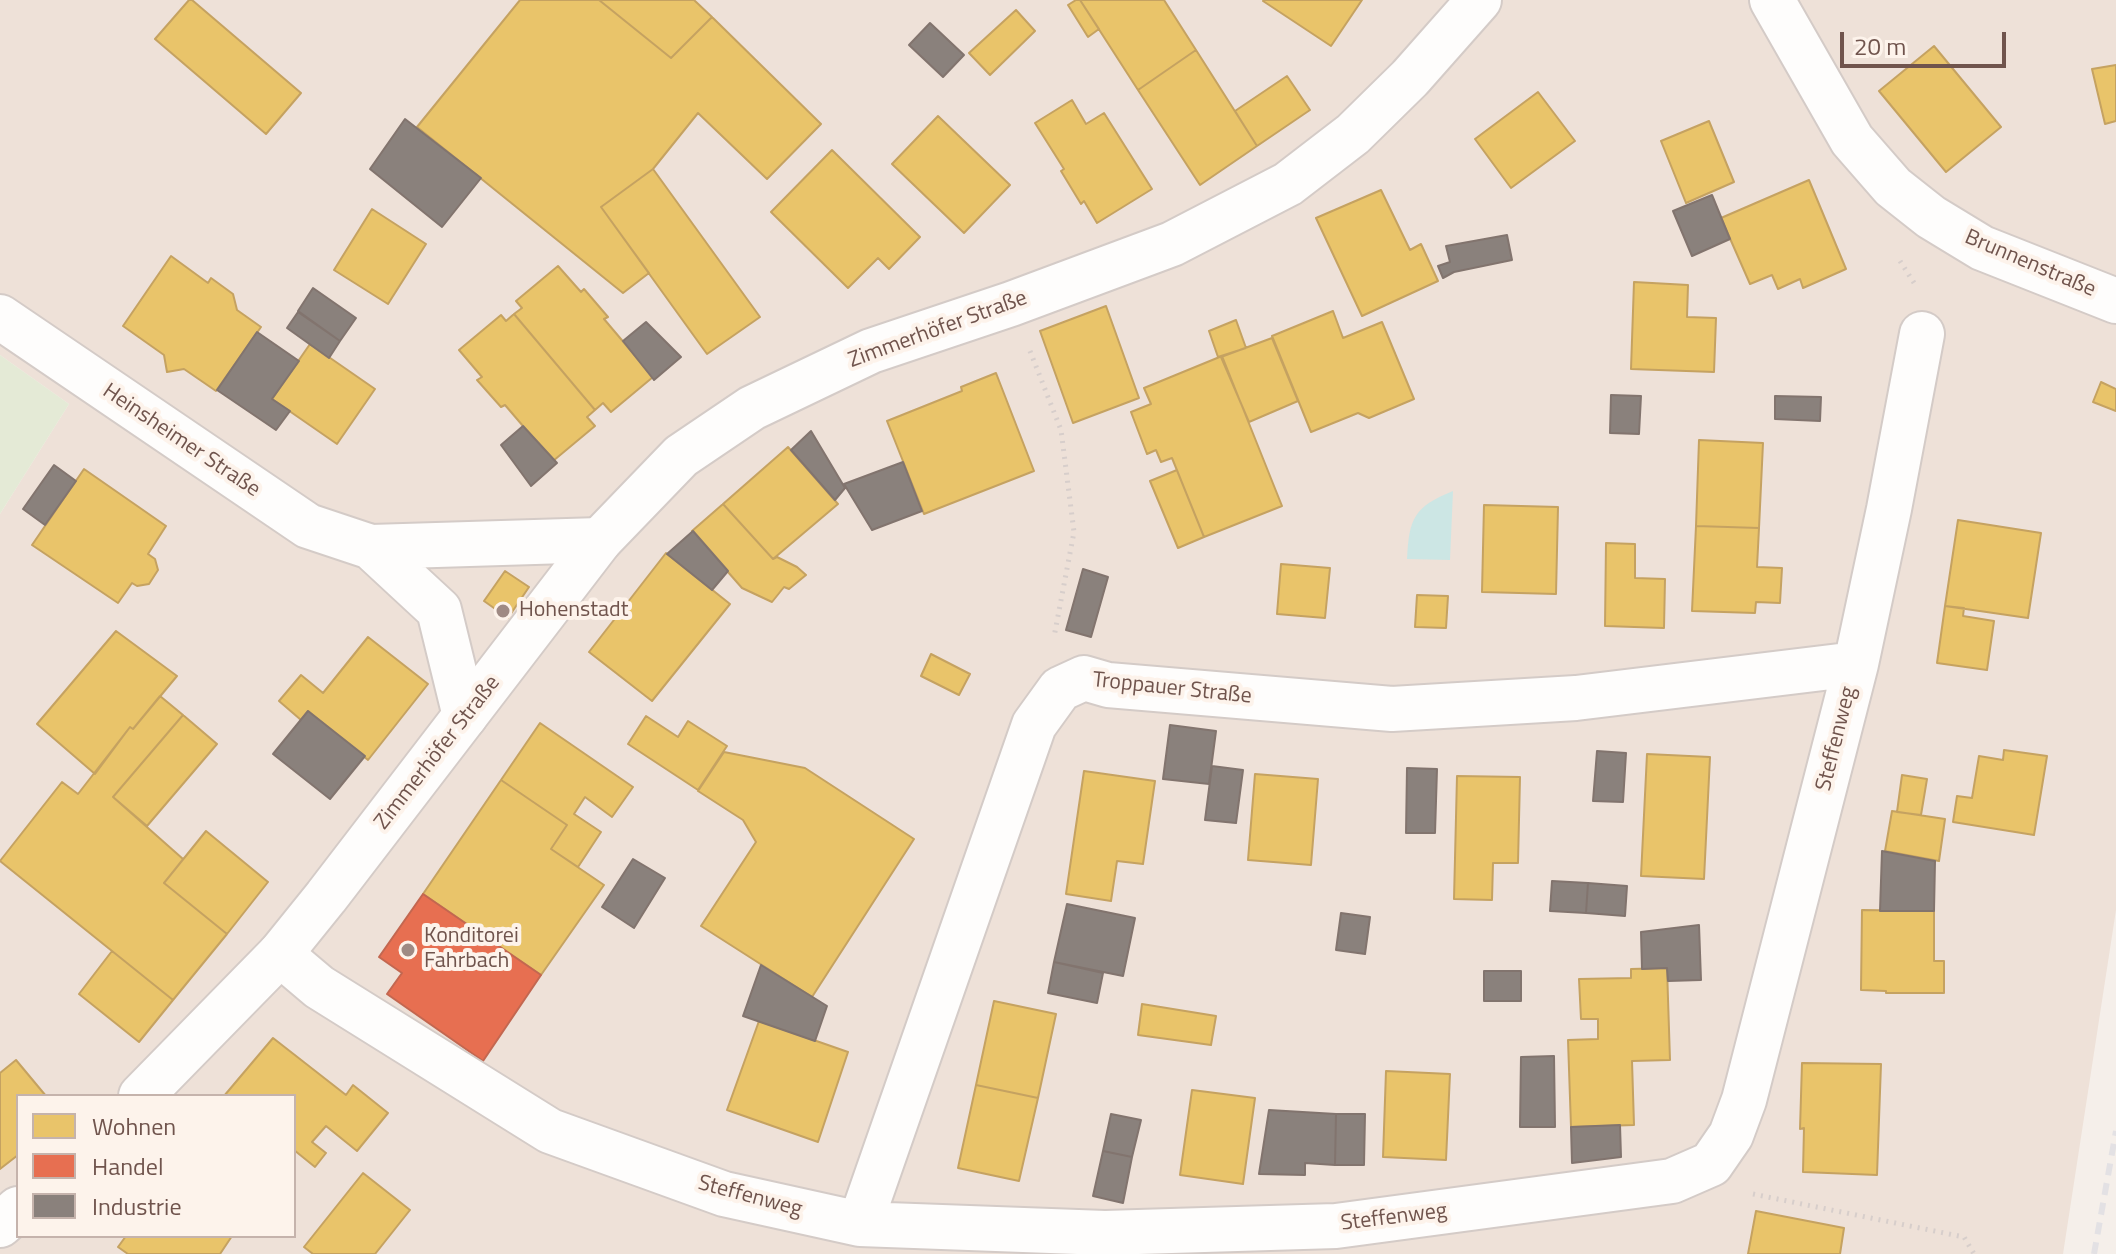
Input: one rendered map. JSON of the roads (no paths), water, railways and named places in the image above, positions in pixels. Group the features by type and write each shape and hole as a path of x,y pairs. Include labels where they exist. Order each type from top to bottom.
{"street":[{"name":"Zimmerhöfer Straße","path":"143,1094 280,954 600,540 681,456 752,408 871,351 1011,304 1172,244 1288,184 1353,134 1376,112 1479,0"},
{"name":"Brunnenstraße","path":"1772,0 1852,140 1893,187 1931,217 1982,248 2116,301"},
{"name":"Heinsheimer Straße","path":"0,317 308,526 371,547 600,540"},
{"name":"Steffenweg","path":"280,954 319,987 550,1131 724,1194 860,1224 1105,1233 1336,1226 1672,1181 1711,1164 1731,1135 1744,1100 1856,664 1922,334"},
{"name":"Heinsheimer Straße","path":"371,547 439,610 465,716"},
{"name":"Troppauer Straße","path":"860,1224 1034,725 1060,689 1084,678 1108,685 1392,709 1576,698 1856,664"},
{"path":"0,1225 16,1211"}],"water":[{"path":"1453,491 1450,560 1407,559 1416,516 1430,503"}],"railway":[{"path":"2094,1254 2116,1131"}],"place":[{"name":"Hohenstadt","path":"503,611"},
{"name":"Konditorei Fahrbach","path":"408,950"}]}
